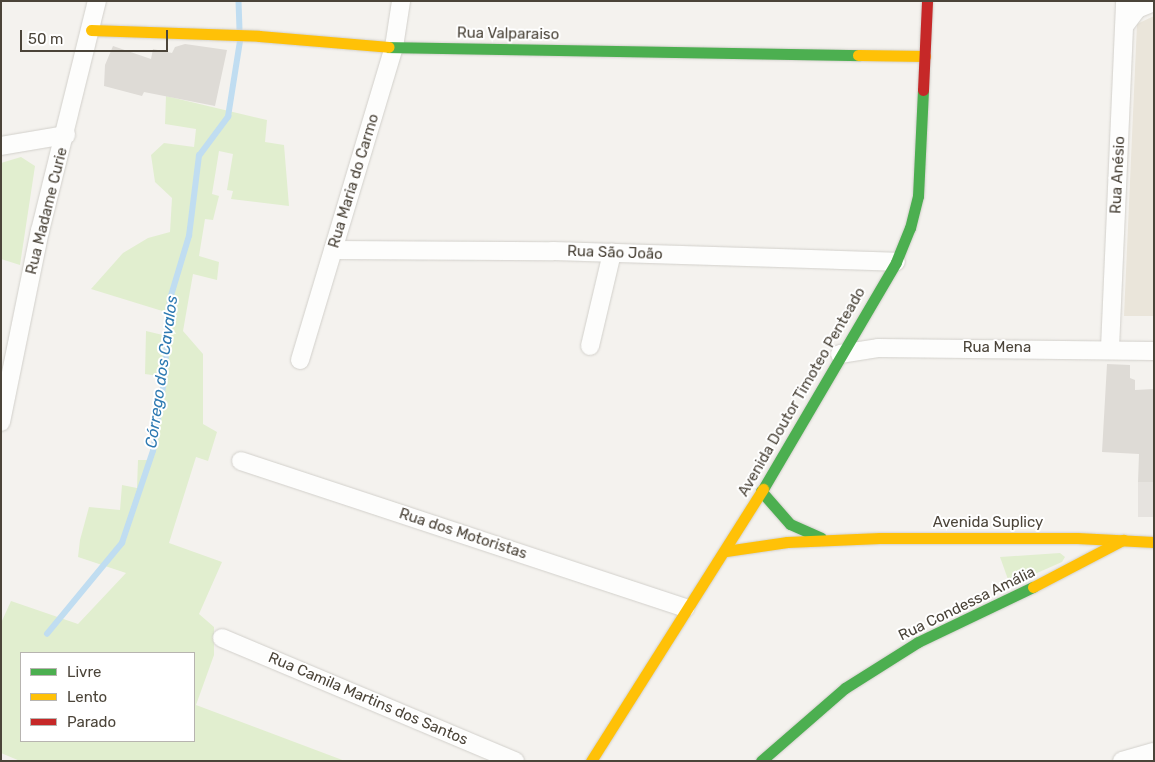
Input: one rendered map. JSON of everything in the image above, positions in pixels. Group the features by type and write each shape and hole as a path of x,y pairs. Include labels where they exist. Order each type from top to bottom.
{"street":[{"name":"Rua Madame Curie","path":"1,422 40,231 66,135 97,1"},
{"name":"Rua Maria do Carmo","path":"300,360 394,47 402,1"},
{"name":"Avenida Doutor Timoteo Penteado","path":"591,761 685,608 726,552 840,354 896,262 910,228 918,196 927,1"},
{"name":"Rua Anésio","path":"1110,348 1125,1"},
{"path":"1125,26 1137,9 1154,2"},
{"name":"Rua Valparaiso","path":"91,30 253,36 394,47 925,56"},
{"path":"1,146 66,135"},
{"name":"Rua São João","path":"333,250 612,253 896,262"},
{"path":"590,346 612,253"},
{"name":"Rua Mena","path":"840,354 878,348 1110,348 1154,351"},
{"name":"Rua dos Motoristas","path":"241,460 685,608"},
{"name":"Avenida Suplicy","path":"761,491 778,513 790,524 823,539"},
{"name":"Avenida Suplicy","path":"726,552 823,539 1123,540 1154,542"},
{"name":"Rua Condessa Amália","path":"767,759 845,688 918,642 1083,564 1123,540"},
{"name":"Rua Camila Martins dos Santos","path":"222,638 515,761"},
{"path":"1122,761 1154,752"}],"shaded area":[{"path":"1154,16 1154,316 1124,316 1137,24"},
{"path":"1138,482 1154,482 1154,517 1138,517"}],"green space":[{"path":"166,96 267,120 265,142 284,145 289,206 231,199 233,191 227,190 233,154 219,151 212,194 219,196 213,220 205,219 199,256 219,262 217,280 193,274 183,331 203,354 203,424 217,432 208,461 196,457 169,543 222,562 199,614 214,627 214,655 196,705 345,761 20,761 1,753 1,623 11,601 78,624 126,573 78,557 80,540 89,507 120,510 122,485 137,488 138,460 152,460 166,377 145,374 146,331 167,336 172,314 91,289 123,253 148,238 170,232 172,198 155,182 151,155 164,143 194,147 196,129 165,124"},
{"path":"21,157 35,166 20,265 1,259 1,163"},
{"path":"1060,553 1065,557 1062,562 1010,585 1000,557"}],"building":[{"path":"185,44 227,50 215,106 144,92 142,96 104,86 105,65 113,46 151,59 153,49 172,53 175,47"},
{"path":"1107,364 1130,365 1130,378 1135,380 1135,390 1154,389 1154,482 1138,482 1139,454 1102,452"}],"waterway":[{"name":"Córrego dos Cavalos","path":"239,1 240,29"},
{"name":"Córrego dos Cavalos","path":"47,634 122,543 153,451 164,381 170,299 189,236 199,156 228,117 240,41"}],"traffic: fast":[{"path":"389,47 858,55"},
{"path":"763,489 896,262 910,228 918,196 923,90"},
{"path":"761,491 790,524 821,538"},
{"path":"761,761 845,688 918,642 1033,587"}],"traffic: slow":[{"path":"91,30 259,36 389,47"},
{"path":"858,55 925,56"},
{"path":"591,761 763,489"},
{"path":"726,551 787,542 880,538 1077,538 1154,542"},
{"path":"1033,587 1123,540"}],"traffic: jam":[{"path":"923,90 927,1"}]}
